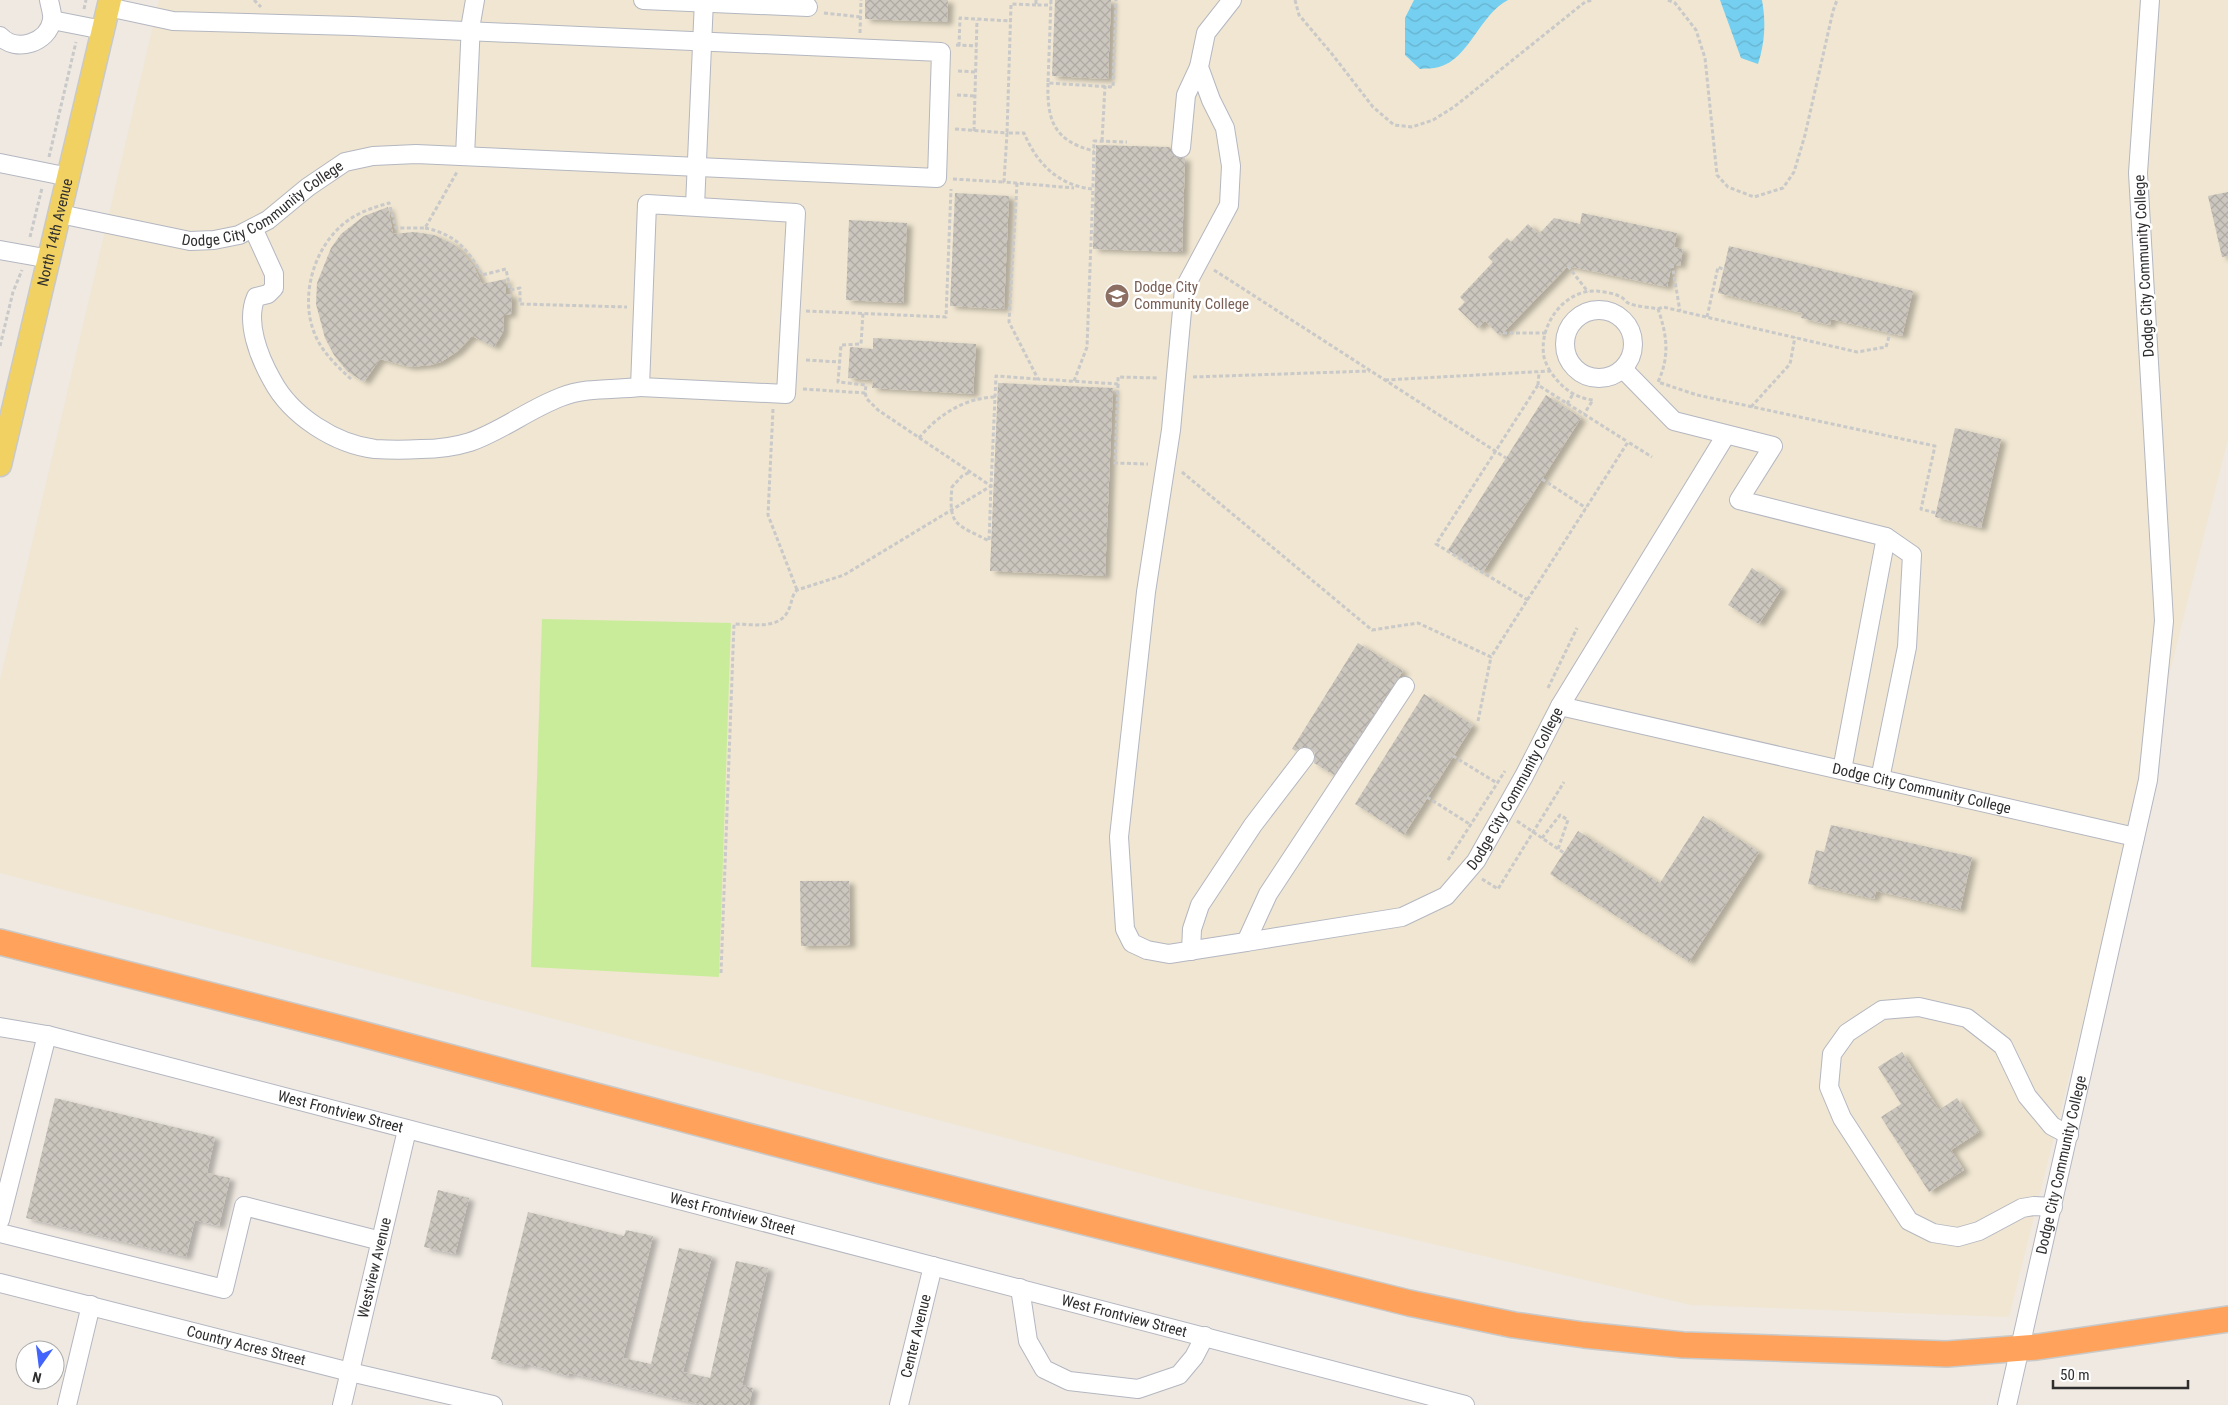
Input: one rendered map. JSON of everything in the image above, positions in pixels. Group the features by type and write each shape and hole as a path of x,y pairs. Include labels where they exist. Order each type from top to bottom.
{"highway":[{"path":"0,942 353,1031 880,1171 1409,1303 1514,1325 1584,1335 1683,1345 1947,1354 2020,1348 2178,1328 2228,1319"}],"main road":[{"name":"North 14th Avenue","path":"0,465 109,4"}],"street":[{"path":"0,36 6,42 25,46 43,37 52,20 49,0"},
{"path":"462,163 471,31 475,0"},
{"path":"643,0 808,7"},
{"path":"1181,148 1186,95 1199,67 1206,34 1232,0"},
{"name":"Dodge City Community College","path":"2007,1405 2148,780 2164,622 2138,173 2150,0"},
{"path":"695,206 704,2"},
{"name":"Dodge City Community College","path":"60,214 190,241 222,238 239,235 268,220 308,187 345,162 373,156 416,154 462,163 697,167 937,178 941,52 471,31 173,21 109,4"},
{"path":"52,20 103,30"},
{"name":"Dodge City Community College","path":"1199,67 1211,100 1225,128 1231,166 1229,205 1184,289 1176,378 1146,592 1119,837 1125,929 1132,943 1147,950 1169,954 1402,917 1446,896 1476,861 1560,706 2135,837"},
{"path":"0,163 69,177"},
{"path":"253,228 274,274 274,288 268,294 256,297 251,309 254,336 266,369 278,391 296,410 317,426 346,442 375,448 405,450 468,443 498,431 561,397 593,390 640,386 740,392 780,391 788,359 796,213 647,204 640,386"},
{"path":"0,250 50,259"},
{"path":"1623,369 1674,422 1773,446 1739,500 1886,537 1912,554 1907,646 1880,779"},
{"path":"1560,706 1726,435"},
{"path":"1842,770 1886,537"},
{"path":"1246,942 1268,894 1405,686"},
{"path":"1190,950 1192,929 1200,906 1253,825 1305,757"},
{"path":"2053,1206 2022,1208 1979,1231 1958,1237 1933,1233 1909,1221 1842,1118 1829,1087 1832,1054 1847,1033 1882,1010 1918,1007 1967,1018 2003,1046 2027,1096 2052,1126 2069,1134"},
{"name":"West Frontview Street","path":"0,1027 47,1035 1205,1336 1458,1404"},
{"path":"0,1220 47,1035"},
{"name":"Westview Avenue","path":"342,1405 407,1130"},
{"path":"0,1233 224,1289 244,1206 381,1241"},
{"name":"Center Avenue","path":"900,1405 933,1266"},
{"name":"Country Acres Street","path":"0,1283 350,1372 493,1405"},
{"path":"1020,1288 1028,1341 1044,1369 1069,1381 1138,1389 1178,1375 1194,1357 1205,1336"},
{"path":"66,1405 91,1306"}],"path":[{"path":"860,41 861,0"},
{"path":"1036,0 1036,5"},
{"path":"1051,0 1048,105 1056,130 1075,145 1094,151"},
{"path":"1048,83 1114,86 1116,0"},
{"path":"1295,0 1298,15 1332,54 1373,107 1394,125 1412,126 1433,120 1454,107 1585,2 1592,0"},
{"path":"1668,0 1675,3 1696,30 1705,58 1717,176 1728,187 1754,197 1783,188 1794,172 1805,135 1837,0"},
{"path":"1004,182 1011,4 1051,5"},
{"path":"808,7 819,12 861,17"},
{"path":"959,54 960,18 1011,21"},
{"path":"974,131 977,19"},
{"path":"958,62 958,79"},
{"path":"958,71 976,72"},
{"path":"1102,141 1104,86"},
{"path":"956,104 957,87"},
{"path":"957,96 975,96"},
{"path":"956,122 955,130 1024,133 1030,149 1042,163 1060,179 1077,188"},
{"path":"1074,381 1087,347 1094,141 1128,142"},
{"path":"425,228 462,163"},
{"path":"791,310 946,317 951,179 1093,189"},
{"path":"1017,183 1009,322 1038,379"},
{"path":"941,194 951,195"},
{"path":"351,379 331,361 316,338 310,316 308,294 318,255 332,235 348,220 362,211 389,203 396,228 425,228 446,234 459,242 470,253 482,275 506,269 510,290 520,288 520,304 643,307"},
{"path":"1200,261 1506,458"},
{"path":"1672,264 1680,311"},
{"path":"1568,266 1588,292"},
{"path":"1708,317 1718,267 1723,269"},
{"path":"1584,414 1593,400 1573,394 1558,383 1544,357 1546,333 1551,318 1561,305 1573,297 1588,292 1609,293 1620,296 1628,303 1658,309 1663,307 1857,352 1886,348 1890,333"},
{"path":"1658,309 1666,334 1667,348 1666,362 1658,382 1697,395 1935,446 1921,509 1936,513"},
{"path":"863,313 861,344 841,345 838,382 866,385 867,399 878,410 991,486"},
{"path":"1503,333 1546,333"},
{"path":"1751,407 1790,364 1795,337"},
{"path":"788,359 840,362"},
{"path":"1370,371 1176,378 1118,377 1115,463 1175,466 1372,630 1418,624 1491,657"},
{"path":"1385,380 1550,371"},
{"path":"1528,600 1436,544 1538,385 1539,372"},
{"path":"970,472 962,476 952,487 951,510 956,524 989,541 996,376 1118,384"},
{"path":"1538,385 1652,456"},
{"path":"797,590 768,516 780,391 865,392"},
{"path":"1567,404 1573,394"},
{"path":"919,438 932,422 955,408 981,397 995,397"},
{"path":"1478,721 1491,657 1628,442"},
{"path":"1542,479 1586,508"},
{"path":"721,973 734,624 772,624 779,622 790,610 793,594 797,590 844,575 991,486"},
{"path":"1546,694 1577,628"},
{"path":"1453,756 1497,783"},
{"path":"1448,860 1509,763"},
{"path":"1468,870 1498,888 1564,782"},
{"path":"1427,798 1471,825"},
{"path":"1504,812 1564,853"},
{"path":"1542,838 1560,815 1568,820 1558,849"}],"shaded area":[{"name":"Dodge City Community College","path":"159,0 2228,0 2228,439 2009,1317 1691,1305 1196,1188 0,873 0,680"}],"green space":[{"path":"542,619 731,623 719,977 531,967"}],"water":[{"path":"1414,0 1508,0 1490,15 1459,55 1437,68 1420,69 1405,55 1405,18"},
{"path":"1720,0 1762,0 1764,32 1758,64 1741,58"}],"building":[{"path":"865,0 948,0 947,22 865,19"},
{"path":"1055,0 1111,0 1108,79 1052,76"},
{"path":"1096,145 1170,147 1175,157 1185,158 1182,252 1093,249"},
{"path":"2228,192 2228,256 2222,257 2208,196"},
{"path":"955,193 1009,196 1004,309 950,306"},
{"path":"388,207 393,234 414,232 434,235 453,244 461,251 474,267 482,284 506,279 506,295 512,294 511,314 504,315 503,332 494,347 472,336 458,351 441,362 431,365 410,367 380,359 364,382 347,371 334,355 325,338 316,304 317,283 331,248 341,234 364,216"},
{"path":"1582,213 1677,233 1674,247 1683,249 1680,266 1672,264 1667,287 1568,266 1500,336 1485,321 1478,328 1458,309 1465,302 1460,297 1493,262 1488,257 1507,238 1511,242 1528,224 1539,234 1554,218 1580,224"},
{"path":"849,220 907,223 903,303 846,300"},
{"path":"1729,246 1913,291 1902,336 1831,319 1830,325 1801,318 1802,313 1718,293"},
{"path":"873,338 976,344 973,394 872,388 873,380 848,378 850,347 873,349"},
{"path":"998,383 1113,388 1105,576 990,571"},
{"path":"1546,395 1581,418 1483,572 1448,550"},
{"path":"1955,428 2001,439 1981,528 1935,517"},
{"path":"1752,568 1782,588 1759,624 1728,605"},
{"path":"1358,643 1403,671 1334,775 1314,763 1315,753 1311,748 1301,747 1296,751 1292,749"},
{"path":"1424,694 1473,725 1404,835 1355,804"},
{"path":"1703,816 1759,852 1689,962 1550,874 1578,831 1660,883"},
{"path":"1831,825 1972,857 1960,910 1876,891 1874,899 1808,884 1816,850 1824,852"},
{"path":"800,881 849,881 850,945 801,946"},
{"path":"1902,1052 1939,1110 1957,1098 1979,1132 1951,1150 1964,1170 1929,1192 1881,1117 1901,1104 1878,1067"},
{"path":"55,1098 215,1137 207,1173 230,1178 219,1226 195,1220 186,1257 26,1218"},
{"path":"438,1190 469,1198 455,1254 424,1247"},
{"path":"528,1212 624,1236 626,1230 653,1236 623,1358 651,1364 679,1248 712,1256 683,1372 710,1378 736,1261 768,1268 742,1385 753,1388 749,1405 703,1405 569,1373 568,1376 524,1363 523,1367 491,1359"}],"place":[{"name":"Dodge City Community College","path":"1117,296"}]}
